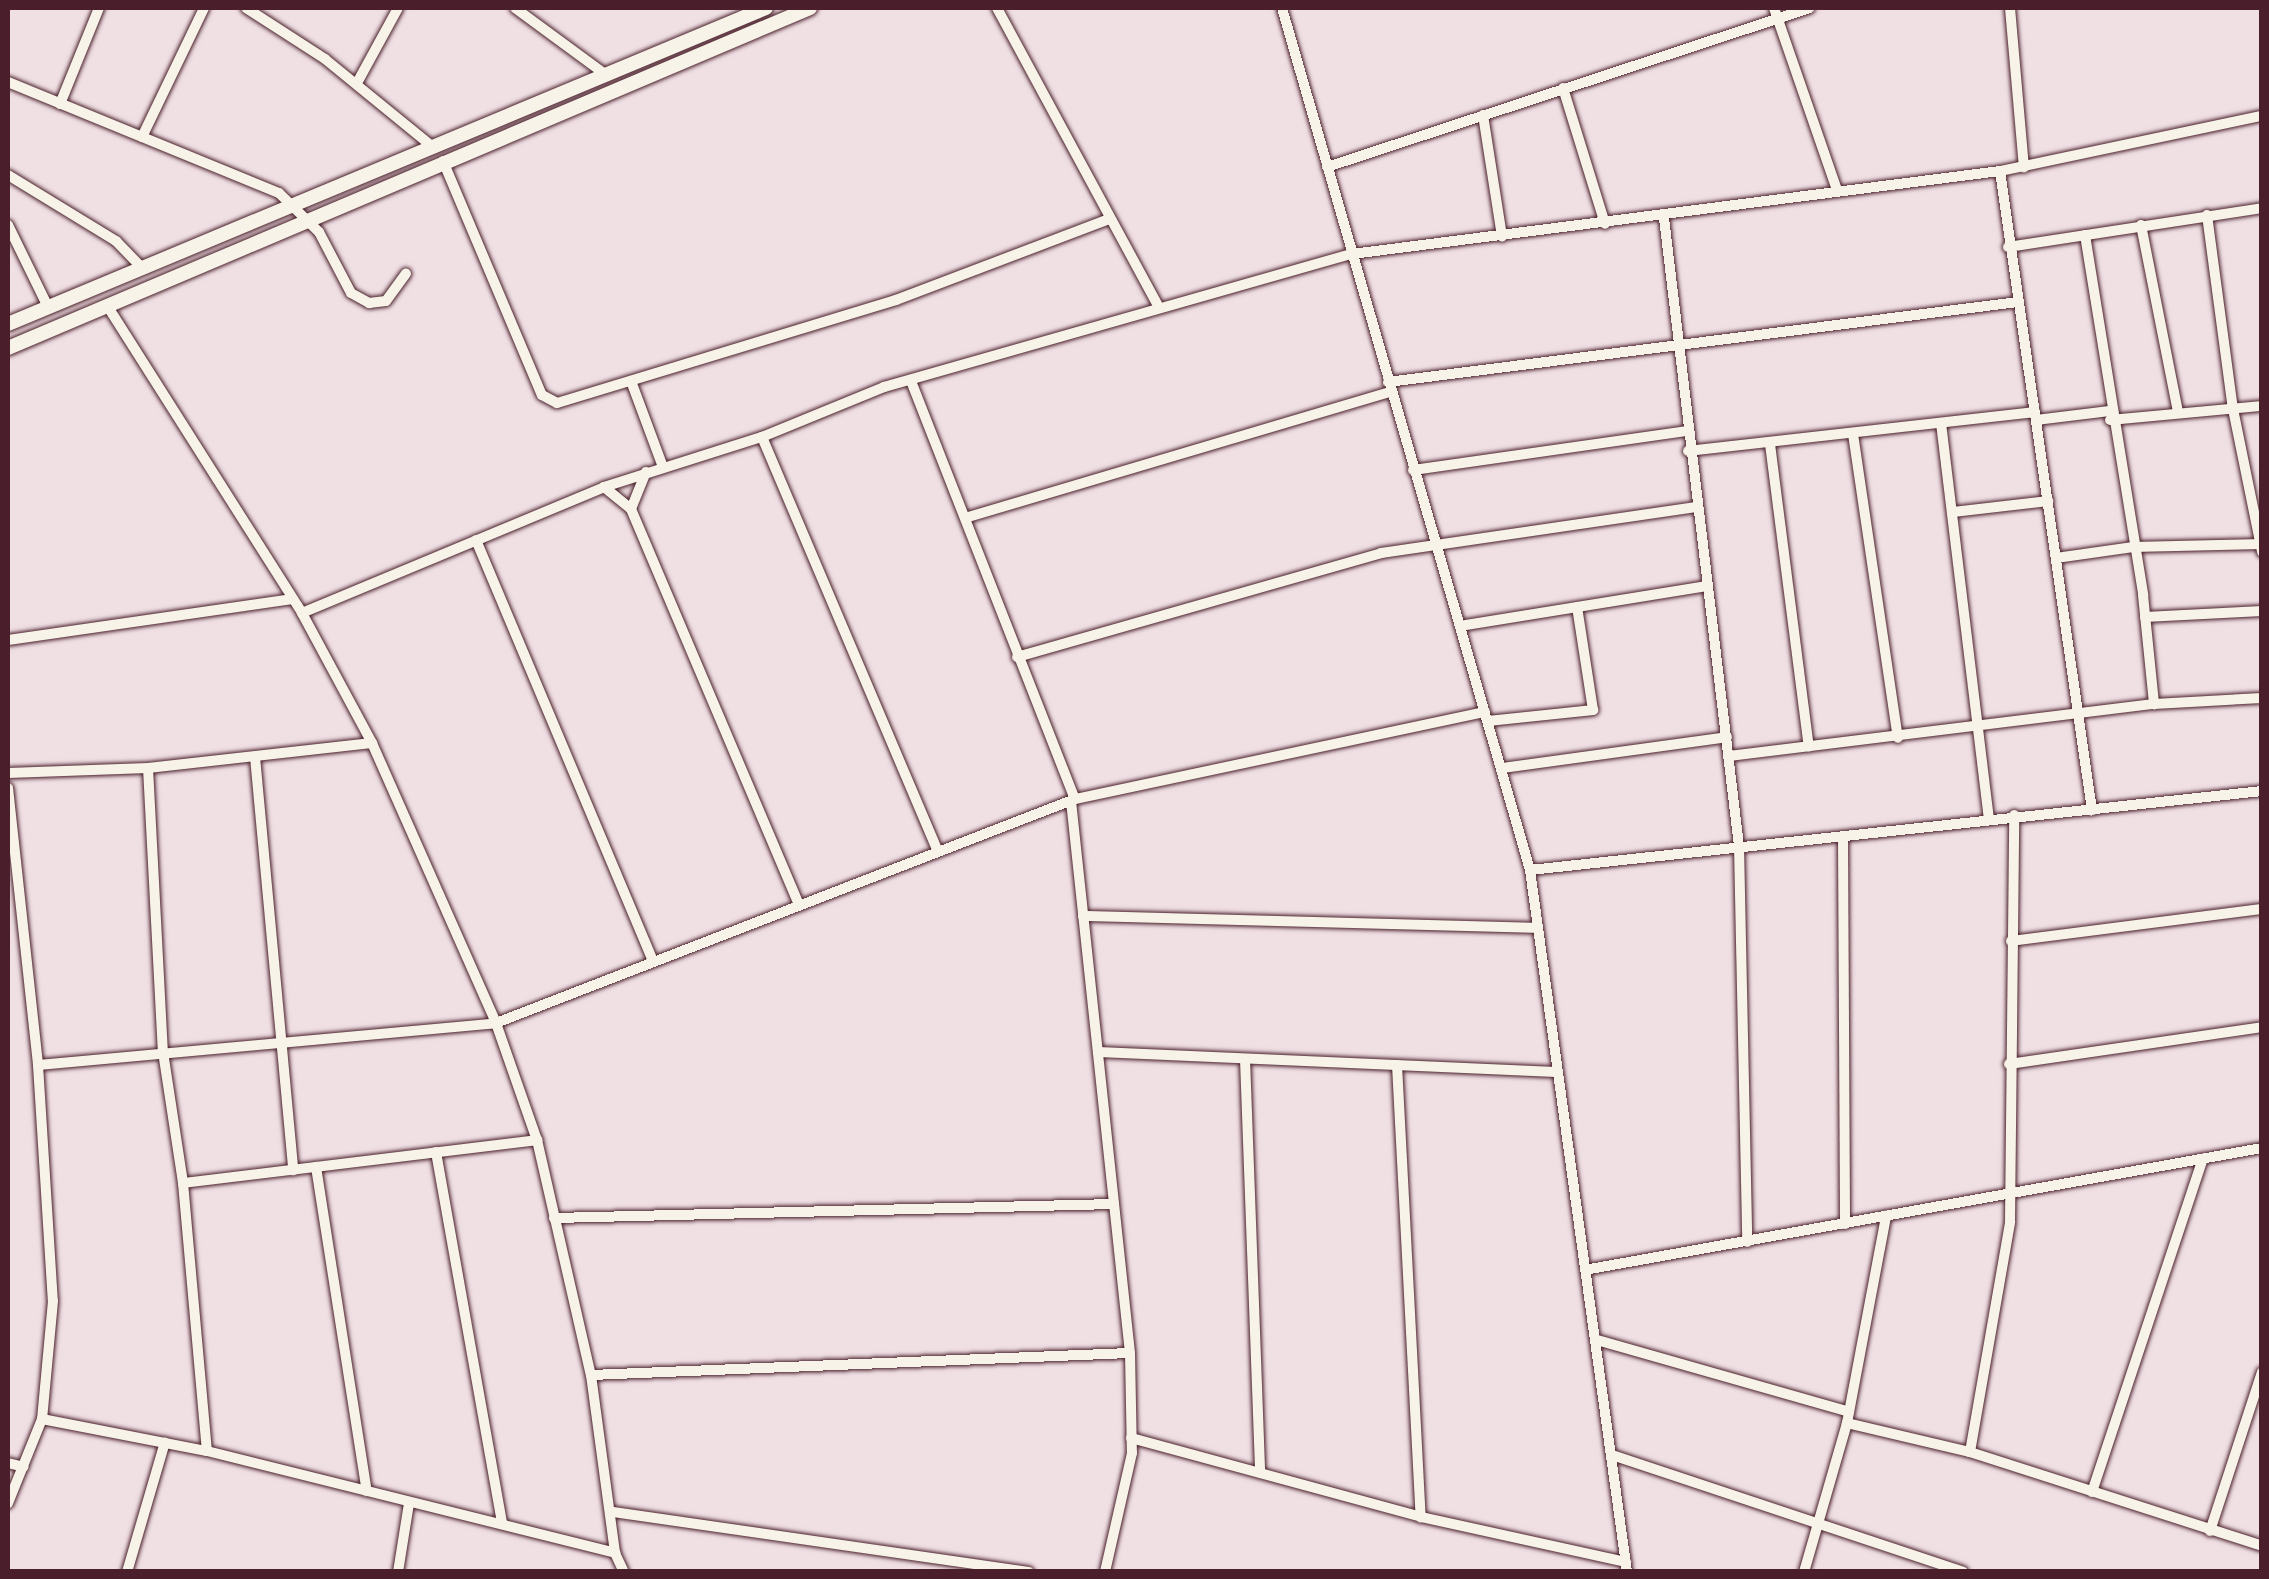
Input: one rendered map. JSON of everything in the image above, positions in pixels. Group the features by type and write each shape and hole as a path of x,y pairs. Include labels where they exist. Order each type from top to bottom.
{"main road":[{"path":"8,348 308,220 605,74 766,8"},
{"path":"8,324 294,206 438,154 810,8"}],"street":[{"path":"60,104 99,8"},
{"path":"142,137 204,8"},
{"path":"246,8 357,83 438,154 542,395 557,404 896,300 1109,219"},
{"path":"357,83 398,8"},
{"path":"515,8 605,74"},
{"path":"997,8 1159,307"},
{"path":"1131,1438 1421,1518 1626,1567 1590,1269 1557,1072 1530,870 1282,8"},
{"path":"1328,167 1776,13 1810,8"},
{"path":"2010,8 2024,167"},
{"path":"1776,13 1837,190"},
{"path":"8,82 279,193 308,220 338,275 369,304 386,300 406,273"},
{"path":"1563,88 1605,224"},
{"path":"1483,115 1502,237"},
{"path":"302,613 646,472 762,437 911,381 1352,254 1664,218 1837,190 2000,171 2262,116"},
{"path":"2000,171 2092,810"},
{"path":"8,175 116,242 143,269"},
{"path":"2008,247 2262,208"},
{"path":"2056,558 2133,548 2261,547 2232,409 2207,215"},
{"path":"1664,218 1688,452 1739,846 1747,1242"},
{"path":"2141,225 2178,412"},
{"path":"8,226 48,307"},
{"path":"2085,235 2110,415 2145,618 2154,704"},
{"path":"968,517 1389,387 1677,343 2018,302"},
{"path":"108,307 302,613 372,742 496,1023 537,1140 592,1375 616,1553 624,1572"},
{"path":"632,381 663,467"},
{"path":"911,381 968,517 1073,800 1130,1353 1131,1438 1121,1520 1104,1572"},
{"path":"1688,452 1941,423 2262,406"},
{"path":"1941,423 1989,818"},
{"path":"1413,470 1686,431"},
{"path":"1853,434 1898,738"},
{"path":"762,437 938,851"},
{"path":"1770,444 1809,747"},
{"path":"632,509 646,472"},
{"path":"604,488 632,509 799,905"},
{"path":"1952,512 2048,501"},
{"path":"1017,657 1434,544 1696,507"},
{"path":"476,540 653,961"},
{"path":"1460,626 1707,586"},
{"path":"8,640 291,599"},
{"path":"38,1065 496,1023 1073,800 1486,716 1592,710 1577,608"},
{"path":"2145,618 2262,611"},
{"path":"1729,756 1898,738 2079,712 2262,698"},
{"path":"1502,768 1726,737"},
{"path":"8,773 148,768 372,742"},
{"path":"255,757 277,1044 292,1170"},
{"path":"148,768 163,1052 183,1183 207,1451"},
{"path":"8,788 38,1065 53,1301 42,1419 17,1472 8,1504"},
{"path":"1530,870 2262,791"},
{"path":"1970,1452 2010,1222 2006,1193 2014,815"},
{"path":"1843,836 1845,1224"},
{"path":"8,908 22,904"},
{"path":"2011,941 2262,909"},
{"path":"1084,916 1537,928"},
{"path":"2008,1064 2262,1027"},
{"path":"1098,1052 1557,1072"},
{"path":"1245,1058 1260,1474"},
{"path":"1397,1066 1421,1518"},
{"path":"183,1183 537,1140"},
{"path":"1590,1269 2262,1148"},
{"path":"436,1152 502,1523"},
{"path":"2092,1492 2203,1159"},
{"path":"316,1167 367,1491"},
{"path":"554,1218 1114,1204"},
{"path":"1804,1572 1821,1524 1848,1417 1886,1216"},
{"path":"1597,1340 1970,1452 2262,1546"},
{"path":"592,1375 1130,1353"},
{"path":"2210,1531 2262,1372"},
{"path":"42,1419 207,1451 616,1553"},
{"path":"127,1572 165,1442"},
{"path":"1612,1456 1963,1572"},
{"path":"8,1463 17,1472"},
{"path":"398,1572 408,1502"},
{"path":"613,1512 1029,1572"}]}
